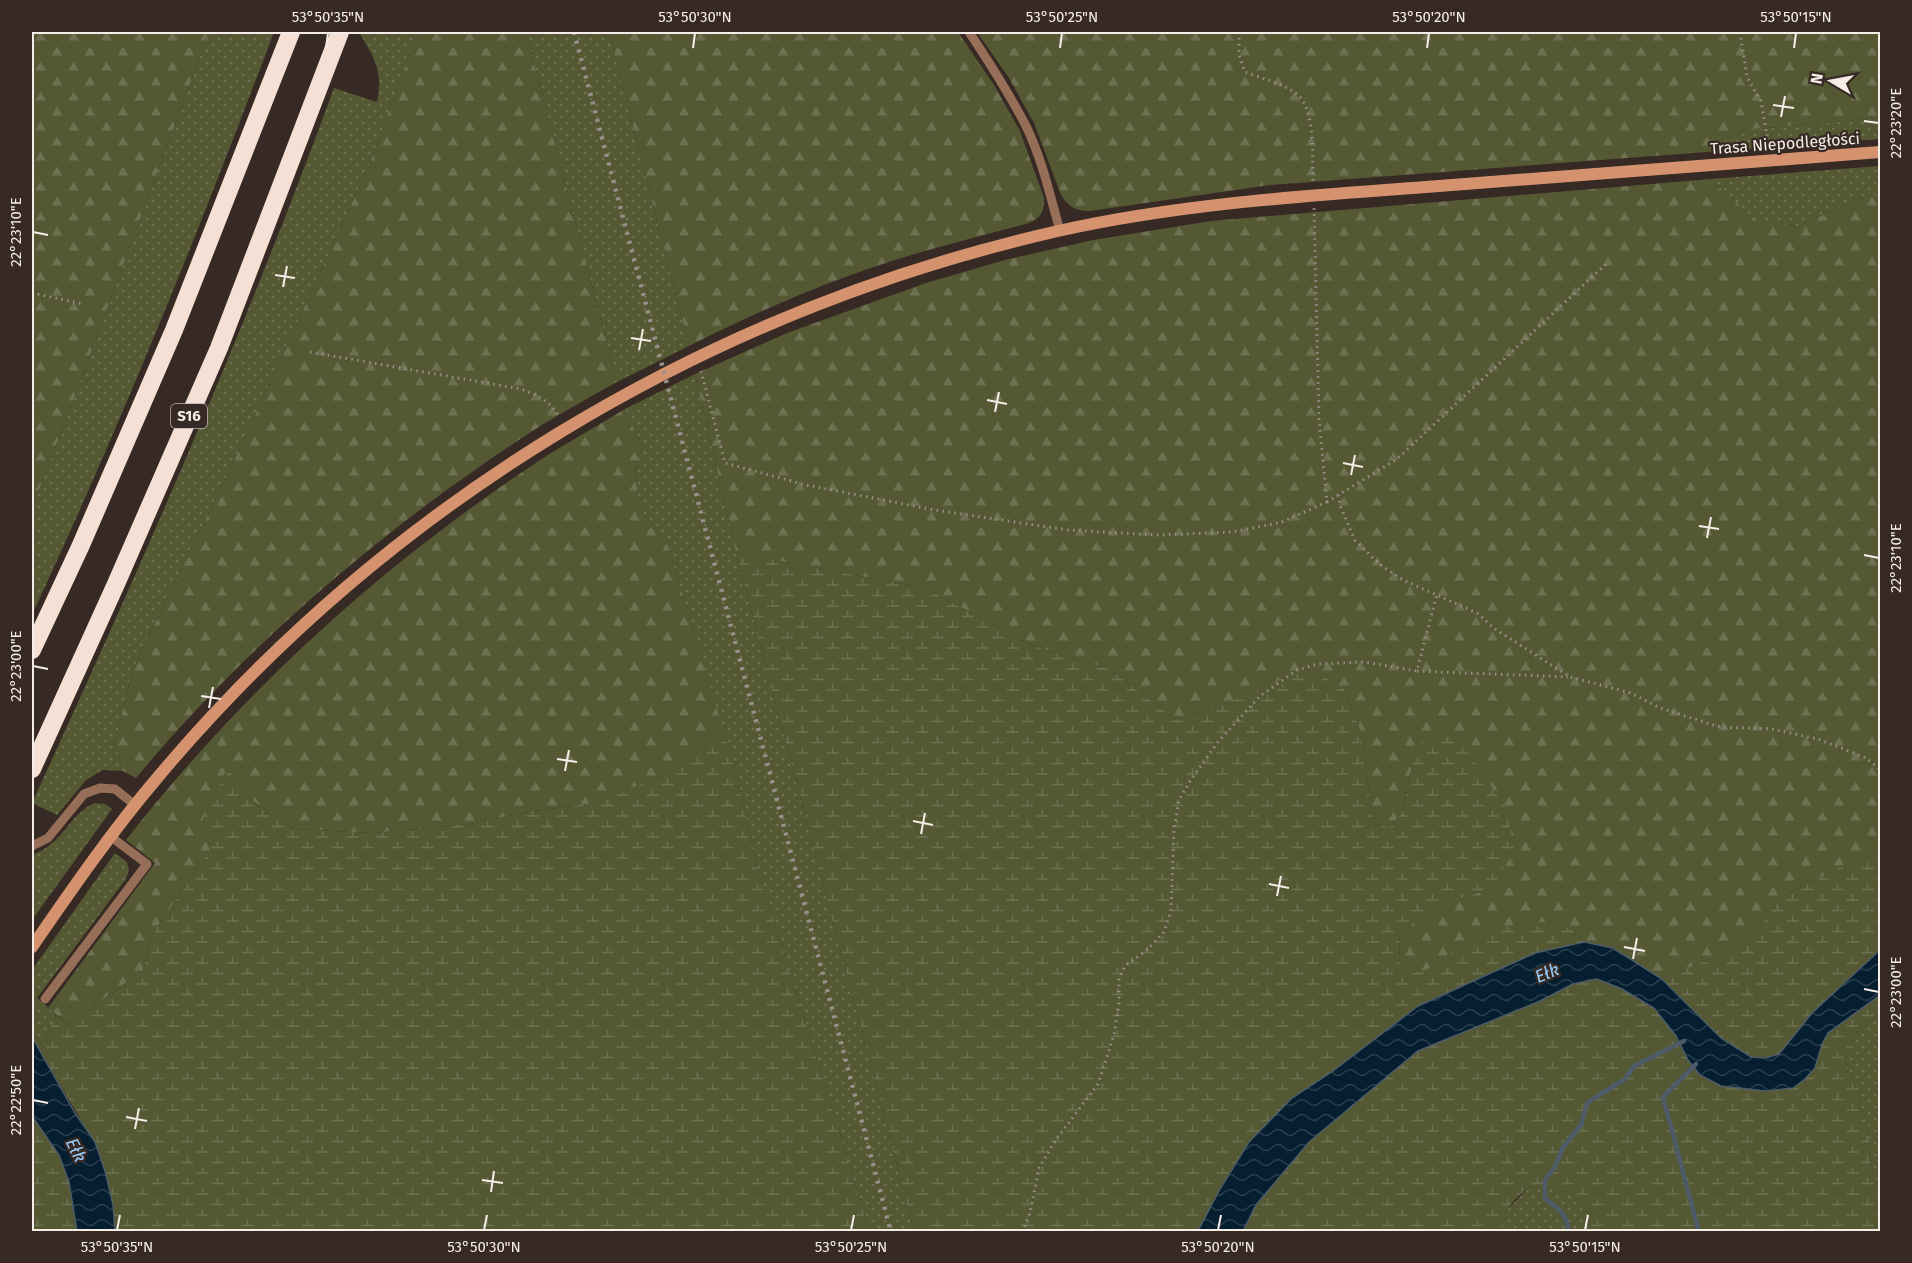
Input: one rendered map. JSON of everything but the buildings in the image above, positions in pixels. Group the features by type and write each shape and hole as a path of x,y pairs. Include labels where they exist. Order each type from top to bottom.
{"highway":[{"path":"32,650 174,330 291,32"},
{"name":"S16","path":"32,769 219,348 340,32"}],"main road":[{"name":"Trasa Niepodległości","path":"32,947 110,836 187,743 246,680 339,593 412,532 514,460 624,394 793,314 920,268 1060,231 1206,207 1314,195 1881,152"}],"lane":[{"path":"969,32 1000,78 1026,128 1046,177 1060,231"},
{"path":"32,846 48,838 84,794 100,788 115,789 135,805"},
{"path":"45,999 147,864 110,836"}],"path":[{"path":"1239,32 1239,55 1245,72 1281,86 1299,96 1310,114 1319,420 1327,502"},
{"path":"1740,32 1747,77 1761,101 1771,161"},
{"path":"697,358 725,463 806,485 935,510 1068,530 1156,535 1233,532 1282,522 1327,502 1398,459 1607,263"},
{"path":"32,292 83,304"},
{"path":"310,352 521,389 541,397 555,409 566,428"},
{"path":"1338,495 1355,540 1379,564 1403,580 1477,613 1495,629 1570,677"},
{"path":"1417,671 1437,594"},
{"path":"1022,1232 1030,1213 1039,1168 1055,1141 1098,1083 1114,1035 1119,1004 1119,978 1125,966 1148,949 1164,932 1171,911 1174,829 1179,800 1218,742 1260,696 1297,670 1318,664 1364,662 1417,671 1570,677 1631,693 1660,708 1720,727 1772,729 1818,739 1866,758 1881,769"}],"green space":[{"path":"32,32 209,32 32,508"},
{"path":"209,32 274,32 159,326 32,615 32,508"},
{"path":"359,32 418,32 368,168 240,448 132,671 115,743 123,771 103,770 86,780 57,815 32,803 228,359 334,88 377,102 379,81 376,65"},
{"path":"418,32 526,32 617,382 551,419 506,448 405,521 364,554 244,661 136,778 123,771 115,743 132,671 240,448 368,168"},
{"path":"526,32 609,32 689,346 617,382"},
{"path":"609,32 958,32 994,85 1020,131 1044,198 1043,210 1037,219 1029,223 888,262 830,283 773,306 689,346"},
{"path":"977,32 1880,32 1880,118 1741,130 1707,152 1270,185 1085,211 1076,209 1067,203 1061,195 1034,123 1009,78"},
{"path":"1880,118 1880,139 1707,152 1741,130"},
{"path":"1880,166 1880,195 1867,195 1798,226 1758,223 1710,179"},
{"path":"1710,179 1758,222 1798,226 1867,195 1880,195 1880,847 1780,898 1749,943 1662,979 1613,948 1584,942 1573,930 1463,944 1429,969 1410,975 1399,962 1400,934 1427,911 1491,888 1415,750 1403,811 1390,827 1376,825 1371,811 1363,738 1344,689 1228,703 1176,720 1110,669 1034,646 925,588 736,553 695,374 787,333 926,283 1005,260 1093,240 1211,221"},
{"path":"695,374 736,553 914,1231 869,1231 757,867 739,784 668,546 639,507 635,470 642,447 625,409"},
{"path":"625,409 642,447 635,470 639,507 668,546 723,729 678,769 596,803 533,811 470,824 374,833 294,829 253,801 227,769 203,820 210,850 152,935 143,971 68,1024 48,1008 155,863 126,840 220,730 270,678 322,629 433,536 551,453"},
{"path":"736,553 925,588 1034,646 1110,669 1176,720 1228,703 1295,673 1321,675 1344,689 1363,738 1371,811 1376,825 1390,827 1403,811 1415,750 1427,737 1447,736 1470,754 1506,808 1515,851 1491,888 1427,911 1400,934 1399,962 1409,974 1429,969 1463,944 1514,924 1544,922 1573,930 1584,942 1535,953 1480,979 1292,1098 1220,1189 1198,1231 914,1231"},
{"path":"723,729 739,784 757,867 869,1231 115,1231 113,1205 95,1143 38,1048 56,1015 68,1024 143,971 152,935 210,850 203,820 227,768 253,801 294,829 374,833 470,824 533,811 596,803 678,769"},
{"path":"94,803 105,804 112,809 32,920 32,855 51,844 77,815"},
{"path":"1880,847 1880,950 1812,1013 1779,1054 1765,1058 1751,1057 1721,1038 1662,979 1749,943 1780,898"},
{"path":"115,853 127,862 129,870 126,879 37,998 56,1015 38,1048 32,1037 32,970"},
{"path":"1597,979 1622,989 1654,1008 1676,1036 1688,1060 1721,1086 1766,1091 1815,1067 1828,1033 1880,995 1880,1016 1859,1027 1845,1058 1868,1125 1871,1171 1880,1189 1880,1231 1588,1231 1589,1213 1573,1195 1551,1188 1530,1186 1510,1206 1502,1231 1243,1232 1256,1205 1309,1142 1418,1051 1540,1001 1573,984"},
{"path":"1880,1016 1880,1189 1871,1171 1868,1125 1845,1058 1859,1027"},
{"path":"32,1116 59,1155 69,1182 77,1231 32,1231"},
{"path":"1530,1186 1551,1188 1573,1195 1589,1213 1588,1231 1502,1232 1506,1211"}],"water":[{"name":"Ełk","path":"1584,942 1613,948 1662,979 1721,1038 1751,1057 1765,1058 1779,1054 1812,1013 1880,950 1880,995 1828,1033 1815,1068 1805,1079 1793,1088 1766,1091 1721,1086 1700,1075 1688,1060 1676,1036 1654,1008 1622,989 1597,979 1573,984 1540,1001 1418,1051 1309,1142 1256,1205 1243,1231 1198,1231 1249,1142 1292,1098 1333,1071 1418,1006 1535,953"},
{"name":"Ełk","path":"32,1037 75,1113 95,1142 113,1205 115,1231 77,1231 69,1182 59,1155 32,1116"}],"waterway":[{"path":"1568,1232 1568,1226 1561,1212 1545,1199 1545,1180 1556,1165 1562,1149 1581,1125 1587,1103 1625,1079 1634,1066 1684,1041"},
{"path":"1696,1064 1663,1097 1699,1232"}],"railway":[{"path":"574,32 891,1232"}]}
